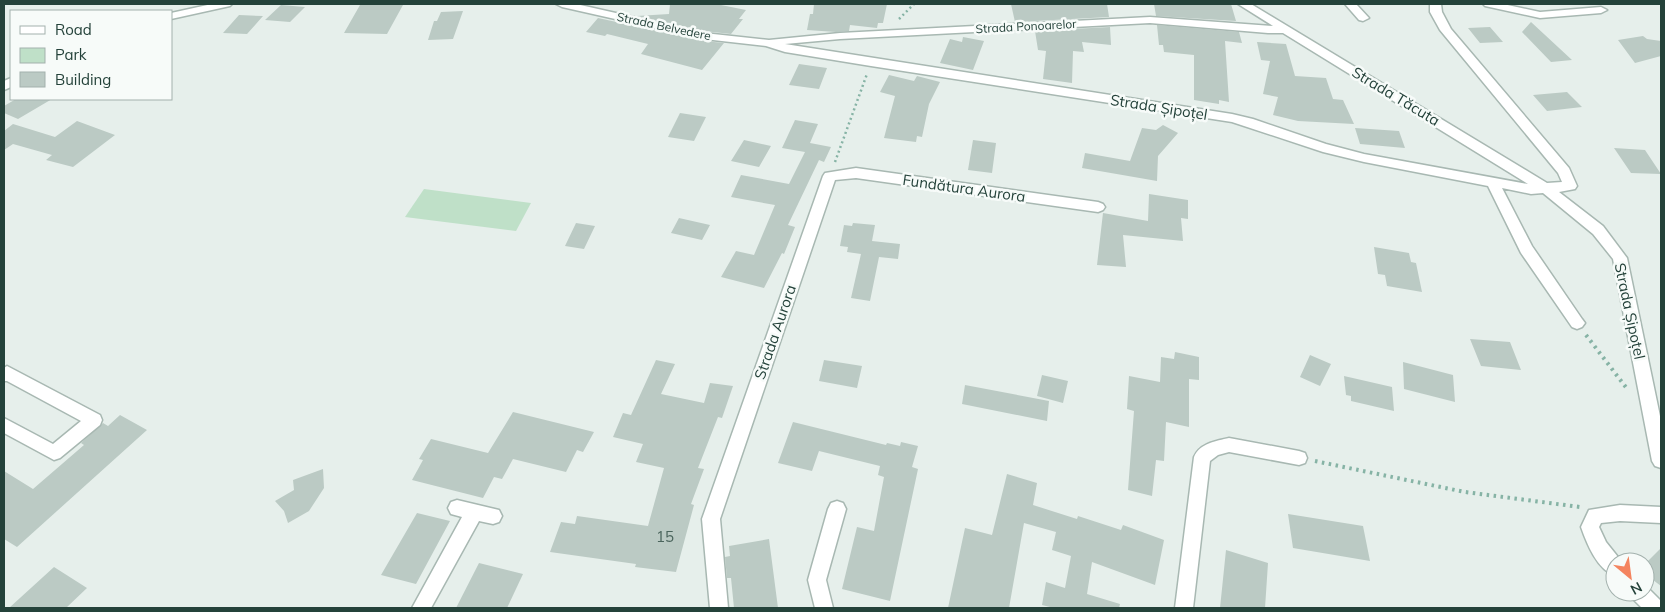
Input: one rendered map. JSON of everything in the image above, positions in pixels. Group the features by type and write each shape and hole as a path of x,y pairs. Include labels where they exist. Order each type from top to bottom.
{"street":[{"path":"172,16 226,4"},
{"name":"Strada Belvedere","path":"562,4 704,36 767,43"},
{"name":"Strada Tăcuta","path":"1244,4 1547,189"},
{"path":"1350,4 1364,18"},
{"name":"Strada Șipoțel","path":"767,43 785,48 871,62 1232,118 1249,122 1323,148 1364,158 1493,183 1531,189 1570,186 1564,171 1446,30 1436,12 1436,4"},
{"path":"1489,4 1540,15 1602,10"},
{"name":"Strada Ponoarelor","path":"767,43 786,39 1150,20 1268,30 1286,29"},
{"path":"838,56 840,36"},
{"name":"Fundătura Aurora","path":"830,176 856,173 882,176 1098,207"},
{"name":"Strada Aurora","path":"719,608 711,519 830,176"},
{"path":"1493,183 1526,249 1577,323"},
{"name":"Strada Șipoțel","path":"1547,189 1598,230 1620,258 1661,462"},
{"path":"4,375 7,373 94,420 54,453 4,425"},
{"path":"1184,608 1202,457 1213,449 1229,445 1299,458"},
{"path":"824,608 817,580 837,509"},
{"path":"420,608 465,510 493,516"},
{"path":"1605,557 1594,540 1590,527 1595,516 1620,512 1661,515"}],"path":[{"path":"830,176 871,62"},
{"path":"1577,323 1629,392"},
{"path":"1299,458 1465,492 1581,507"}],"green space":[{"path":"424,189 531,203 516,231 405,217"}],"building":[{"path":"670,4 716,4 746,10 739,19 743,19 731,34 704,31 637,16 669,14"},
{"path":"814,4 887,4 883,23 878,23 877,28 850,25 849,31 836,32 807,30 810,14 813,14"},
{"path":"1011,4 1107,4 1109,17 1015,22"},
{"path":"1154,4 1231,4 1236,21 1156,16"},
{"path":"281,5 305,7 290,22 265,20"},
{"path":"360,5 403,5 387,34 344,33"},
{"path":"463,11 453,39 428,40 434,21 437,21 441,12"},
{"path":"239,15 263,16 247,34 223,33"},
{"path":"598,18 704,41 724,43 702,70 641,54 648,44 607,34 605,36 586,32"},
{"path":"1531,22 1572,60 1551,62 1522,32"},
{"path":"1157,25 1239,32 1242,43 1225,41 1229,102 1219,100 1219,104 1194,100 1194,55 1164,52 1163,45 1159,45"},
{"path":"1110,27 1111,45 1082,42 1084,52 1073,51 1072,83 1043,79 1046,51 1038,50 1035,31"},
{"path":"1490,27 1503,42 1480,43 1468,28"},
{"path":"1643,36 1647,39 1661,41 1661,56 1635,63 1618,40"},
{"path":"963,37 984,41 973,70 940,63 950,39 962,42"},
{"path":"1257,42 1286,44 1295,76 1326,78 1333,99 1343,100 1354,124 1298,121 1273,115 1278,97 1263,94 1270,61 1261,60"},
{"path":"799,64 827,68 819,89 789,85"},
{"path":"889,75 914,81 917,76 940,82 929,104 922,137 917,136 916,142 884,138 895,96 880,92"},
{"path":"1567,92 1582,107 1547,111 1533,95"},
{"path":"14,100 50,100 18,119 4,113 4,106"},
{"path":"680,113 706,117 694,141 668,137"},
{"path":"795,120 818,124 810,143 831,147 824,162 819,160 788,225 795,227 784,254 782,253 764,288 721,277 736,251 754,255 775,205 731,197 741,175 789,184 805,152 782,148"},
{"path":"77,121 115,135 73,167 46,160 52,155 13,144 4,150 4,131 13,124 55,137"},
{"path":"1163,125 1178,133 1158,156 1157,181 1082,168 1085,153 1130,161 1142,128 1156,130"},
{"path":"1355,128 1399,131 1405,148 1360,144"},
{"path":"744,140 771,146 759,167 731,161"},
{"path":"973,140 996,143 992,173 968,170"},
{"path":"1614,148 1645,150 1661,174 1631,173"},
{"path":"1149,194 1188,200 1188,219 1181,218 1183,241 1123,235 1126,267 1097,265 1103,213 1148,221"},
{"path":"679,218 710,225 702,240 671,233"},
{"path":"576,223 595,226 584,249 565,246"},
{"path":"853,223 875,225 872,241 900,244 898,259 879,257 870,301 851,298 861,254 847,252 848,247 840,246 844,225 852,226"},
{"path":"1374,247 1409,253 1411,262 1416,263 1422,292 1387,286 1385,275 1378,274"},
{"path":"1470,339 1510,342 1521,370 1481,366"},
{"path":"1175,352 1199,357 1199,380 1189,379 1189,427 1166,422 1164,461 1156,460 1152,496 1128,490 1134,411 1127,409 1129,376 1160,382 1161,357 1174,359"},
{"path":"1310,355 1331,364 1320,386 1300,377"},
{"path":"656,360 675,364 661,394 704,403 710,383 733,386 722,418 718,417 698,468 704,469 691,504 694,505 676,572 635,567 636,564 550,552 561,522 575,524 577,516 648,526 664,468 636,462 643,444 613,437 623,413 631,415"},
{"path":"824,360 862,366 857,388 819,381"},
{"path":"1403,362 1453,375 1455,402 1404,389"},
{"path":"1042,375 1068,381 1063,403 1037,396"},
{"path":"1344,376 1392,387 1394,411 1351,401 1351,396 1346,395"},
{"path":"965,385 1049,401 1047,421 962,404"},
{"path":"513,412 594,432 583,452 577,450 566,472 513,459 502,479 494,477 483,498 412,480 423,460 419,459 431,439 488,453"},
{"path":"120,415 147,430 17,547 4,539 4,471 33,489 84,445 81,443 103,423 108,426"},
{"path":"793,422 886,445 887,443 900,446 901,442 918,446 912,467 918,469 890,601 842,589 857,527 874,531 884,477 878,475 880,466 819,451 812,471 778,463"},
{"path":"323,469 324,488 309,511 288,523 284,511 275,501 294,490 293,480"},
{"path":"1007,474 1037,483 1033,505 1077,519 1078,516 1121,530 1123,525 1164,540 1155,585 1092,562 1087,594 1120,604 1119,608 1054,608 1042,605 1046,582 1065,588 1071,556 1052,550 1056,532 1024,523 1009,608 948,608 965,528 992,535"},
{"path":"417,513 450,521 416,584 381,575"},
{"path":"1288,514 1363,526 1370,561 1293,548"},
{"path":"769,539 778,608 734,608 731,578 727,578 725,557 730,556 729,546"},
{"path":"1661,548 1661,586 1655,582 1655,554"},
{"path":"1226,550 1268,563 1265,608 1220,608"},
{"path":"479,563 523,574 507,608 456,608"},
{"path":"54,567 87,588 66,608 9,608"}]}
